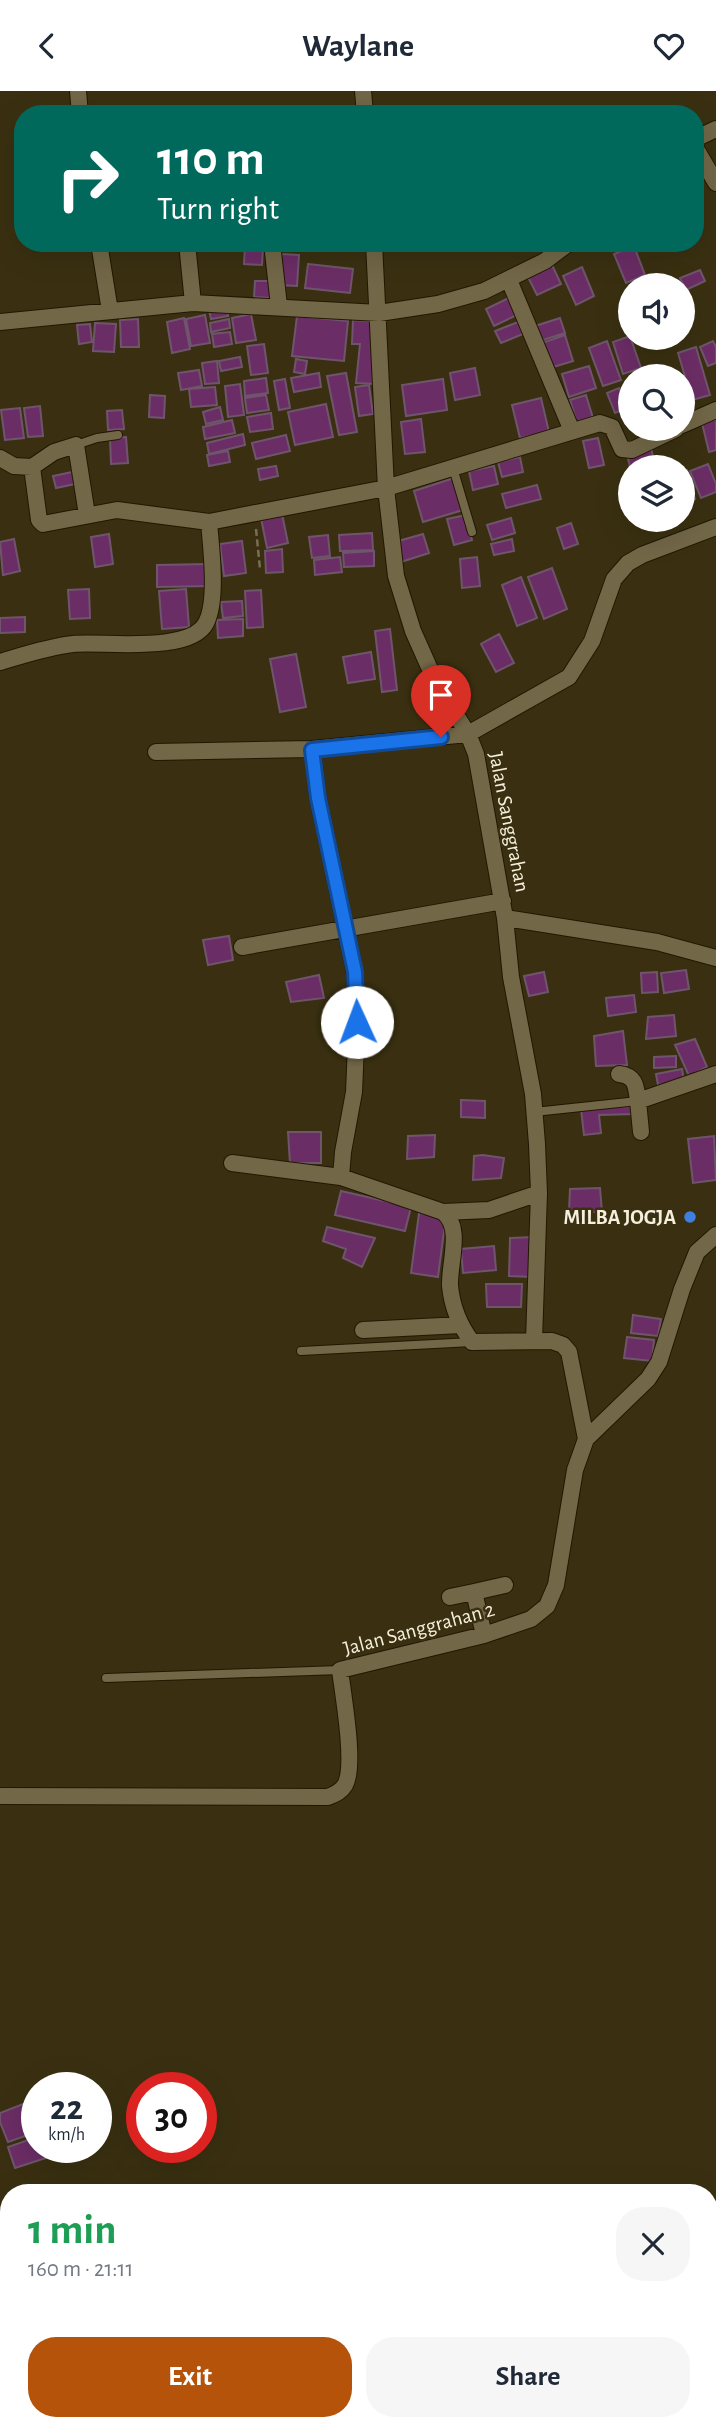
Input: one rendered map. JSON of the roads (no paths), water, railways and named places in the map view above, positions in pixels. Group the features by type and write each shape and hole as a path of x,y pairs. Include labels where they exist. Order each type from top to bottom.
{"street":[{"path":"704,162 716,183"},
{"path":"100,252 110,311"},
{"path":"188,252 193,303"},
{"path":"273,252 279,306"},
{"name":"Jalan Sanggrahan","path":"375,252 386,488 396,576 413,631 437,685 468,734 476,754 504,910 657,942 716,958"},
{"path":"0,321 193,303 379,313 438,304 484,291 545,261 557,252"},
{"path":"509,280 572,431"},
{"path":"695,419 716,410"},
{"path":"32,467 39,520 43,524 117,510 209,522 386,488 600,423 607,423 612,427 618,440"},
{"path":"618,441 622,449 632,450 651,441"},
{"path":"0,459 14,466 32,467 54,452 76,445 87,515"},
{"path":"0,662 42,649 73,644 168,642 194,635 206,624 212,599 209,522"},
{"path":"156,752 312,750 468,734 569,677 592,641 614,579 628,563 642,555 716,527"},
{"path":"312,750 318,798 355,972 357,1022 354,1092 341,1177"},
{"path":"242,947 345,928 504,910 511,977 533,1094 539,1193 534,1341"},
{"path":"619,1074 633,1079 641,1132"},
{"path":"638,1101 716,1074"},
{"path":"232,1163 341,1177 443,1212 489,1210 539,1193"},
{"path":"443,1212 452,1222 454,1231 451,1288 461,1325 472,1342 552,1341 563,1345 569,1352 586,1439"},
{"name":"Jalan Sanggrahan 2","path":"0,1796 328,1797 339,1793 349,1776 340,1670 484,1635 531,1619 547,1606 556,1585 575,1470 586,1439 649,1379 659,1362 697,1252 716,1235"},
{"path":"363,1330 461,1325"},
{"path":"450,1597 505,1585"},
{"path":"474,1592 484,1635"}],"lane":[{"path":"76,445 118,435"},
{"path":"453,468 472,532"},
{"path":"534,1112 638,1101"},
{"path":"301,1351 472,1342"},
{"path":"106,1678 340,1670"}],"place":[{"name":"MILBA JOGJA","path":"690,1217"}]}
